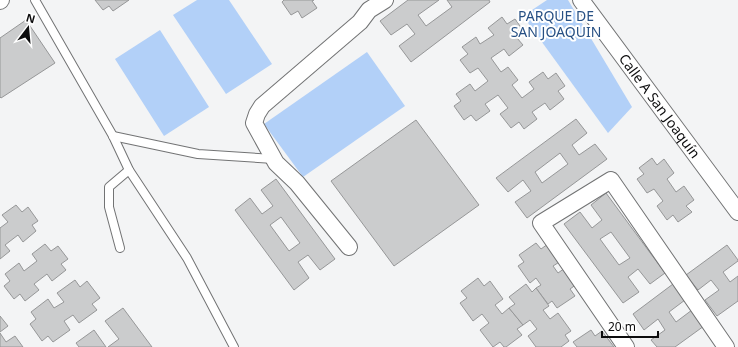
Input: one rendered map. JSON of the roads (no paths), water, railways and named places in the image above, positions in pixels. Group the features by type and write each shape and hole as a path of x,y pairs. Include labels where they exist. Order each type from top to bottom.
{"street":[{"path":"349,247 297,183 276,163 254,123 262,106 360,22 369,10 385,0"},
{"name":"Calle A San Joaquín","path":"582,0 738,212"},
{"path":"626,347 542,223 611,180 726,347"}],"lane":[{"path":"35,0 113,136 129,170 187,258 234,347"},
{"path":"113,136 198,154 274,159"},
{"path":"120,248 108,207 110,187 129,170"}],"park label":[{"name":"PARQUE DE SAN JOAQUIN","path":"556,24"}]}
